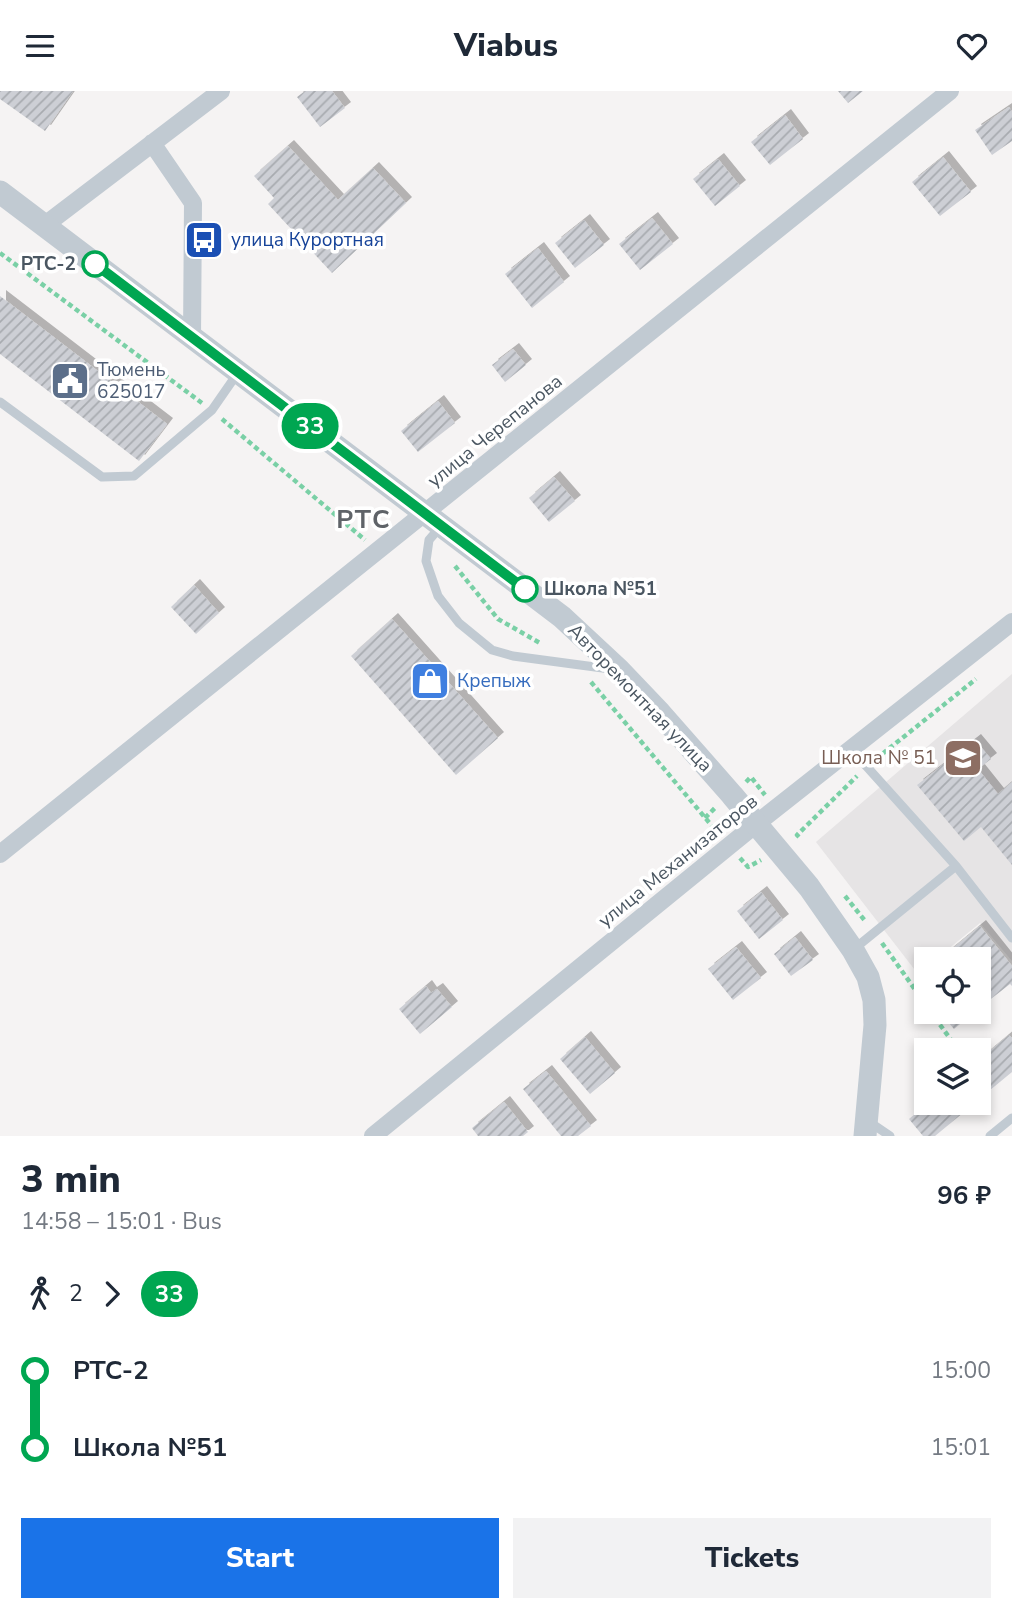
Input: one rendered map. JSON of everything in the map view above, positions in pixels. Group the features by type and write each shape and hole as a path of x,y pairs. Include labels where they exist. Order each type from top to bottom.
{"street":[{"path":"45,225 221,91"},
{"name":"улица Черепанова","path":"0,854 379,551 434,519 950,91"},
{"path":"152,143 193,203 192,338"},
{"name":"Авторемонтная улица","path":"1,194 562,617 660,713 809,887 853,950 868,977 874,1000 875,1025 865,1128"},
{"name":"улица Механизаторов","path":"373,1136 850,748 1012,622"}],"lane":[{"path":"0,402 102,477 134,476 212,410 238,372"},
{"path":"434,519 426,561 438,596 459,623 492,650 513,656 619,670"},
{"path":"850,748 956,866 1012,938"},
{"path":"853,950 956,866"},
{"path":"989,1136 1012,1118"},
{"path":"865,1128 890,1136"}],"path":[{"path":"0,253 212,410 379,551"},
{"path":"426,561 446,556 498,619 543,645"},
{"path":"577,665 705,818"},
{"path":"797,835 866,767 981,675"}],"shaded area":[{"name":"Школа № 51","path":"1012,674 1012,961 980,923 951,947 914,947 914,969 816,842"}],"building":[{"path":"0,91 73,91 45,131 0,99"},
{"path":"305,91 332,91 345,108 320,127 297,97"},
{"path":"838,91 863,91 848,103"},
{"path":"1009,107 1012,112 1012,141 992,155 975,130"},
{"path":"785,115 803,139 770,165 751,142"},
{"path":"288,146 338,200 373,168 406,203 332,273 268,204 274,198 254,176"},
{"path":"943,157 971,192 940,216 912,182"},
{"path":"718,159 740,186 715,206 693,179"},
{"path":"652,218 673,244 640,270 619,244"},
{"path":"584,220 604,245 575,268 555,243"},
{"path":"538,248 564,282 532,308 505,274"},
{"path":"0,296 167,424 139,461 0,354"},
{"path":"513,349 526,365 505,382 492,365"},
{"path":"438,401 455,423 418,452 401,431"},
{"path":"554,477 575,501 549,522 529,498"},
{"path":"194,585 219,613 196,634 171,607"},
{"path":"392,619 498,738 456,775 351,656"},
{"path":"975,740 991,759 978,769 998,794 1012,782 1012,865 981,827 964,841 917,785"},
{"path":"761,892 783,920 759,939 737,911"},
{"path":"980,926 1012,966 1012,986 1010,984 991,999 991,947 955,947"},
{"path":"795,937 813,960 791,976 774,954"},
{"path":"736,947 761,978 733,1000 708,969"},
{"path":"426,986 431,993 437,989 452,1007 420,1034 399,1009"},
{"path":"1009,1035 1012,1038 1012,1072 991,1089 991,1050"},
{"path":"585,1037 615,1073 590,1094 560,1059"},
{"path":"546,1071 591,1126 578,1136 561,1136 523,1089"},
{"path":"504,1102 528,1132 523,1136 478,1136 472,1128"},
{"path":"914,1115 960,1115 935,1136 923,1136 909,1119"}],"bus line":[{"name":"33","path":"95,264 525,589"}],"place":[{"name":"улица Курортная","path":"204,240"},
{"name":"РТС-2","path":"95,264"},
{"name":"Тюмень 625017","path":"70,381"},
{"name":"Школа №51","path":"525,589"},
{"name":"Крепыж","path":"430,681"},
{"name":"Школа № 51","path":"963,758"}],"district":[{"name":"РТС","path":"364,519"}]}
